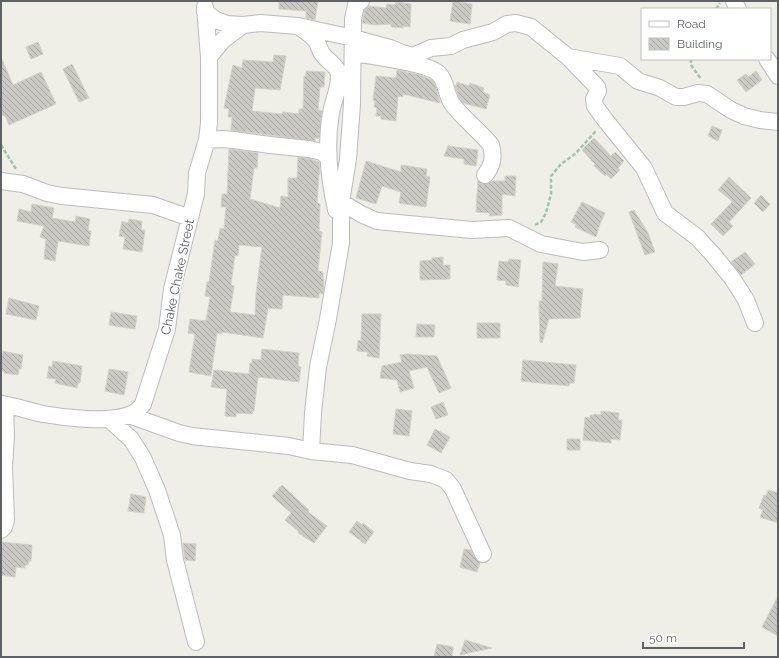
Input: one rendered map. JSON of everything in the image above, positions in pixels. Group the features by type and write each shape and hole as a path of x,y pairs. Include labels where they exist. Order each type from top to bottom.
{"street":[{"path":"311,451 318,366 341,243 341,202 348,159 352,104 353,19 356,5 361,1"},
{"path":"205,7 216,20 227,24 243,25 260,23 298,26 353,46 409,59 439,73 452,103 491,145 493,160 491,168 485,175"},
{"name":"Chake Chake Street","path":"3,405 43,414 76,418 109,419 129,415 140,408 143,404 167,329 172,289 196,194 197,173 207,140 209,123 209,57 205,7"},
{"path":"409,59 431,48 451,46 463,40 485,35 512,22 531,27 568,57 597,87 598,91 594,102 606,121 644,168 665,213 698,238 715,257 732,278 746,300 755,323"},
{"path":"209,57 227,36 243,25"},
{"path":"298,26 310,33 323,55 334,66 339,75 331,114 328,157 333,196 341,232"},
{"path":"568,57 620,66 638,81 660,88 676,97 684,97 698,93 707,94 730,110 744,116 778,122"},
{"path":"768,60 778,76"},
{"path":"207,140 234,140 309,149 322,152 328,157"},
{"path":"1,181 23,184 47,193 62,196 153,205 190,218"},
{"path":"341,202 377,221 472,230 509,228 541,244 583,252 600,250"},
{"path":"1,530 4,527 6,520 4,467 6,436 3,405"},
{"path":"129,415 179,433 192,436 289,446 311,451 352,455 410,471 431,474 446,480 453,489 483,554"},
{"path":"109,419 131,439 143,458 157,490 172,535 175,560 196,642"}],"path":[{"path":"691,60 691,65 702,81 707,94"},
{"path":"533,225 541,222 546,214 551,194 551,176 561,164 575,154 606,121"},
{"path":"1,145 14,165 23,184"}],"building":[{"path":"279,1 318,1 315,20 306,18 306,11 279,9"},
{"path":"453,1 472,4 470,24 450,21"},
{"path":"396,2 411,4 410,27 403,26 403,28 392,27 390,24 376,25 362,23 365,10 369,6 386,8 387,4 395,5"},
{"path":"38,42 43,54 31,59 26,47"},
{"path":"274,55 286,56 280,90 255,88 252,111 299,114 299,109 303,109 304,76 306,76 306,71 325,72 324,87 320,87 318,110 322,111 319,138 315,138 315,141 231,130 232,117 228,117 229,109 224,108 233,65 242,68 243,60 273,62"},
{"path":"1,57 13,85 41,72 56,104 9,125 6,117 1,114"},
{"path":"72,64 89,98 79,102 63,69"},
{"path":"397,70 420,75 433,81 440,103 403,94 403,97 398,96 396,121 381,119 381,116 376,116 377,108 374,107 375,101 373,100 376,76 396,78"},
{"path":"756,71 762,80 746,92 737,80 746,74 748,77"},
{"path":"457,82 469,86 470,83 484,88 483,92 490,95 486,109 463,103 459,97 455,85 456,86"},
{"path":"712,126 722,130 718,141 708,136"},
{"path":"594,138 611,156 615,152 624,161 618,168 620,170 611,179 606,174 605,176 594,166 595,164 582,150"},
{"path":"448,146 478,150 476,166 464,164 464,159 444,156"},
{"path":"229,149 258,153 257,168 254,168 250,199 280,208 281,196 288,197 288,178 297,178 298,157 319,162 320,174 317,203 320,204 319,231 322,232 318,271 323,272 323,294 319,293 319,298 283,295 282,309 268,308 263,338 222,332 222,334 217,333 211,376 189,372 195,334 188,333 190,319 206,321 210,297 205,296 207,282 209,282 215,240 218,241 220,228 224,229 226,207 221,207 222,194 227,194","holes":["239,245 262,247 256,293 255,315 230,312 234,286 231,285 235,255 238,256"]},
{"path":"366,161 401,172 401,165 427,169 426,176 430,177 426,207 399,203 401,192 382,186 376,204 356,198"},
{"path":"505,176 516,176 515,196 502,194 502,215 489,216 490,213 476,212 478,180 484,184 492,181 505,181"},
{"path":"729,177 751,198 729,222 733,226 723,236 711,224 732,202 718,190"},
{"path":"761,195 770,204 763,212 754,203"},
{"path":"582,202 605,213 596,237 575,227 576,224 571,222"},
{"path":"32,204 54,208 52,218 75,222 76,216 90,219 88,230 91,231 89,246 58,241 55,261 44,259 46,239 40,237 44,226 17,221 19,209 31,212"},
{"path":"634,210 648,233 655,252 645,255 629,212"},
{"path":"129,219 142,221 141,230 145,230 142,252 123,249 125,237 119,236 122,221 128,223"},
{"path":"745,252 755,264 741,275 731,262"},
{"path":"443,257 443,265 450,265 450,279 420,280 420,261"},
{"path":"509,259 521,260 518,287 506,285 506,281 497,280 499,261 508,262"},
{"path":"543,262 558,264 555,286 583,289 580,318 549,319 542,343 540,342 539,301 542,301"},
{"path":"9,298 39,306 36,320 6,314"},
{"path":"111,312 137,316 135,329 109,325"},
{"path":"362,314 381,314 379,358 367,356 368,352 357,351 358,340 361,341"},
{"path":"477,323 500,323 500,338 477,338"},
{"path":"417,324 435,325 434,337 416,337"},
{"path":"262,349 299,353 298,366 301,367 299,382 258,377 254,411 252,414 236,413 236,417 225,416 227,389 211,387 214,370 249,374 252,359 261,360"},
{"path":"1,351 23,355 21,369 19,369 18,375 4,373 4,371 1,371"},
{"path":"400,355 437,356 451,388 439,393 427,367 409,371 414,388 400,392 397,380 380,378 382,366 402,362"},
{"path":"523,360 576,365 574,383 570,383 569,386 521,381"},
{"path":"53,361 82,366 80,383 78,383 77,388 55,383 56,379 47,378 49,366 52,367"},
{"path":"109,369 128,372 124,395 105,391"},
{"path":"443,402 448,415 436,419 431,407"},
{"path":"396,409 412,411 409,436 393,434"},
{"path":"601,411 619,413 618,420 622,420 620,440 611,439 611,443 583,440 585,417 590,418 590,415 594,414 601,415"},
{"path":"435,429 450,437 441,453 427,445"},
{"path":"567,439 580,439 580,450 567,450"},
{"path":"282,485 309,510 308,512 327,526 314,543 298,533 299,532 285,520 291,513 272,496"},
{"path":"768,490 778,493 778,523 760,517 763,510 759,508 764,495 766,496"},
{"path":"131,494 146,497 144,513 128,511"},
{"path":"357,521 362,525 363,523 374,532 365,544 349,532"},
{"path":"1,542 32,545 31,561 29,561 28,565 25,565 25,568 16,567 15,577 1,575"},
{"path":"183,543 196,544 195,561 185,560"},
{"path":"464,549 471,550 475,558 480,563 477,572 460,567"},
{"path":"778,596 778,636 762,627"},
{"path":"465,640 492,648 460,655"},
{"path":"437,644 453,647 452,657 434,657"}]}
